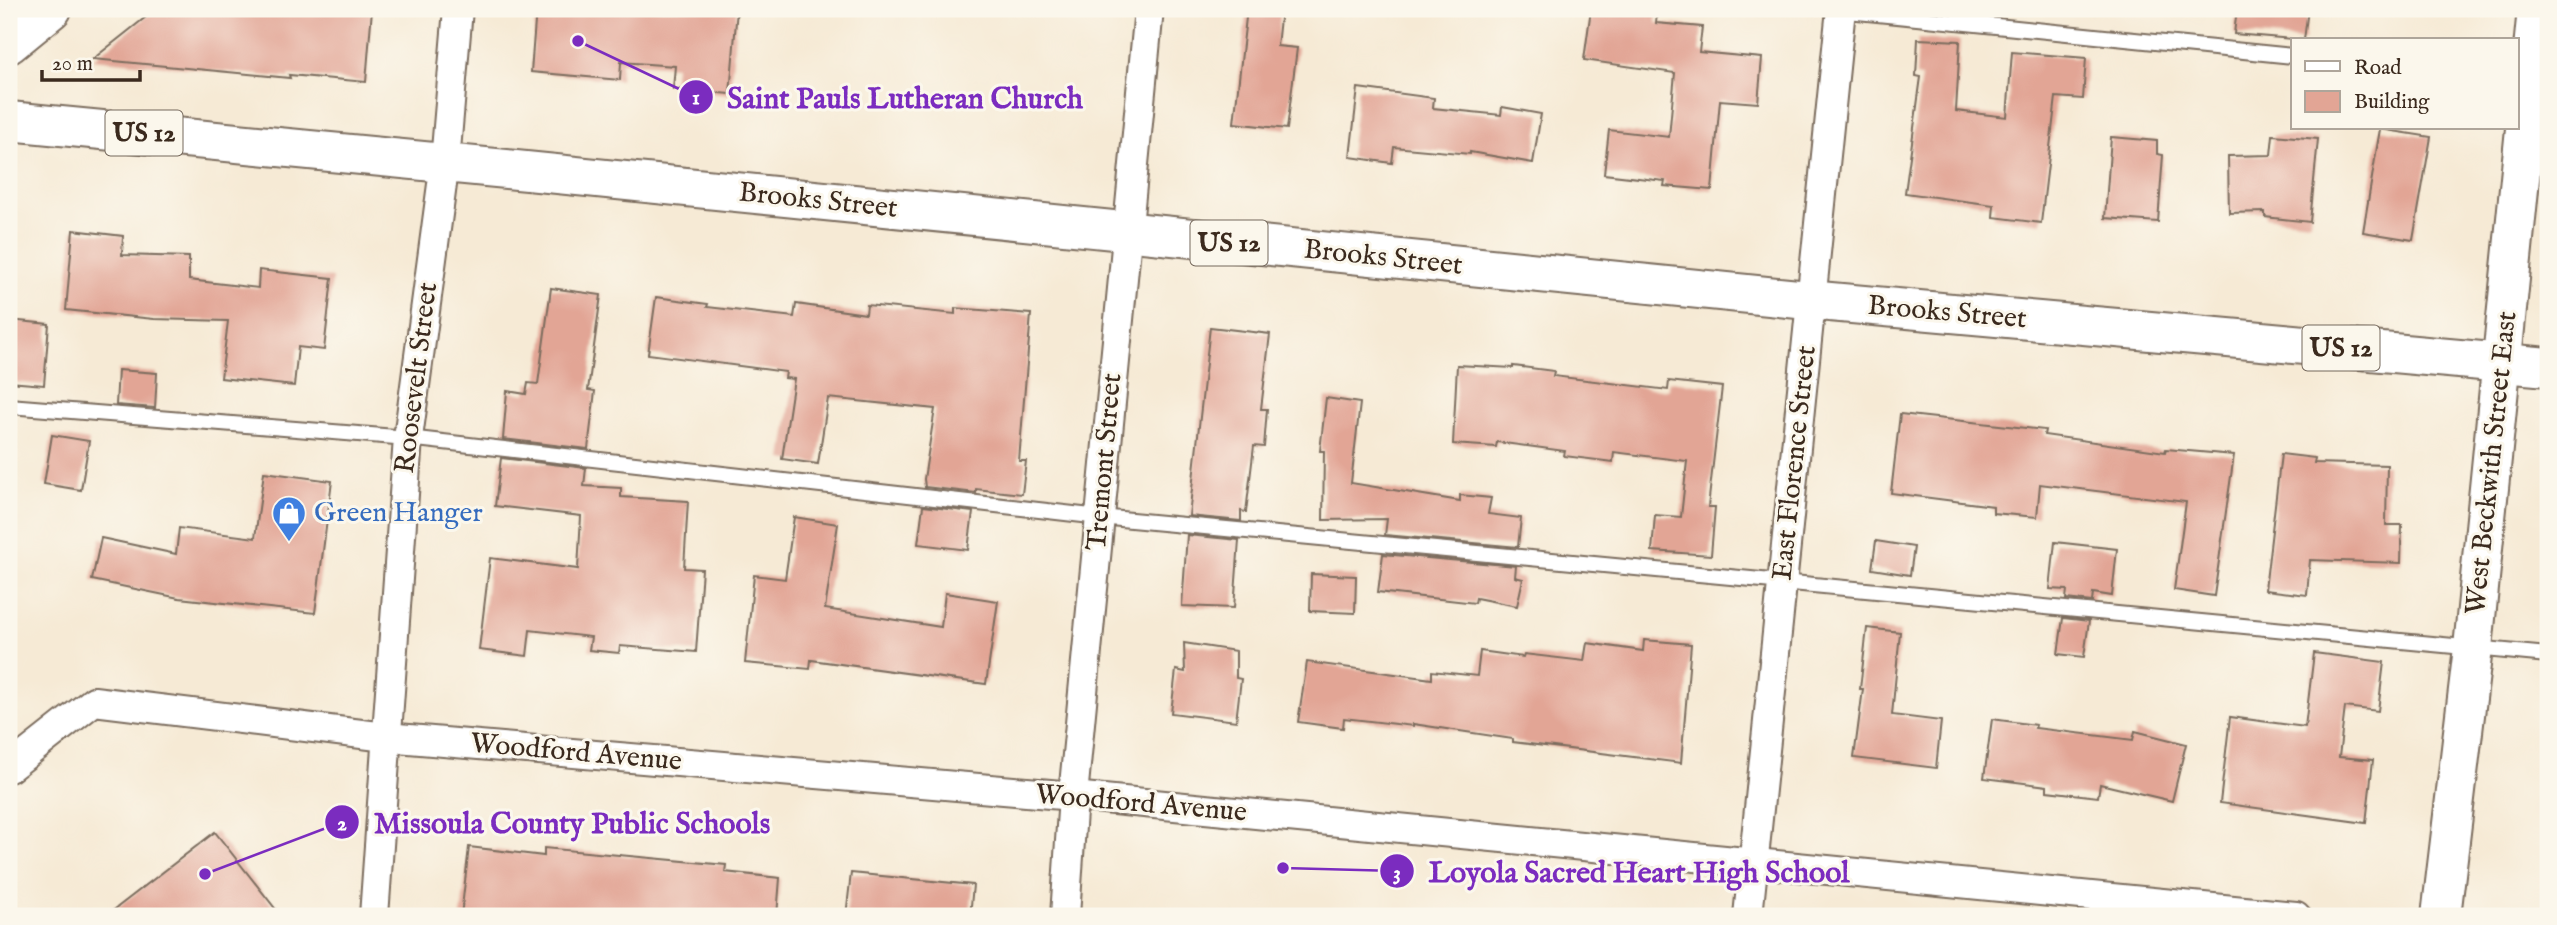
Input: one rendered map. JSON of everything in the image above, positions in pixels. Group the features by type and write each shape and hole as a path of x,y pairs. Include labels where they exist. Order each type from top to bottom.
{"main road":[{"path":"9,44 52,9"},
{"name":"West Beckwith Street East","path":"2441,916 2473,648 2538,9"},
{"name":"Brooks Street","path":"9,121 445,162 1127,233 1812,300 2548,367"}],"street":[{"name":"Roosevelt Street","path":"374,916 408,438 445,162 458,9"},
{"name":"Tremont Street","path":"1065,916 1073,796 1149,9"},
{"name":"East Florence Street","path":"1748,916 1812,300 1837,9"},
{"name":"Woodford Avenue","path":"9,768 94,701 386,737 1073,796 2296,916"}],"lane":[{"path":"1837,9 2291,56"},
{"path":"9,406 408,438 1100,517 2548,655"}],"building":[{"path":"156,9 372,9 366,82 289,75 290,78 93,59"},
{"path":"536,9 737,9 730,94 673,89 675,66 621,62 620,80 531,72"},
{"path":"1247,9 1281,9 1277,46 1297,48 1287,129 1234,123"},
{"path":"1591,9 1626,9 1657,13 1656,23 1702,27 1699,52 1762,58 1758,103 1720,100 1712,190 1664,186 1665,181 1604,174 1609,130 1669,137 1675,73 1584,60"},
{"path":"2237,9 2308,9 2304,38 2234,34"},
{"path":"1918,39 1960,41 1956,111 2007,117 2012,52 2086,58 2083,99 2056,97 2041,223 1993,217 1994,205 1905,193 1921,77 1916,76"},
{"path":"1358,88 1434,98 1433,108 1501,115 1502,107 1541,114 1533,163 1470,152 1394,147 1392,163 1350,157"},
{"path":"2380,130 2431,137 2413,240 2363,232"},
{"path":"2273,135 2318,139 2310,222 2265,217 2265,212 2229,213 2228,156 2271,155"},
{"path":"2111,137 2157,141 2157,154 2163,155 2158,222 2105,218"},
{"path":"73,230 123,236 122,255 189,257 189,280 258,288 259,270 332,278 324,350 298,347 294,386 221,378 228,321 154,319 66,310"},
{"path":"551,288 601,295 588,390 595,391 588,449 503,439 507,391 526,394 528,383 538,384"},
{"path":"656,297 708,304 707,307 794,317 796,304 866,314 867,305 955,314 955,308 1031,314 1019,461 1026,461 1022,494 976,489 976,493 925,487 935,409 828,398 818,464 782,459 794,379 785,378 786,372 648,354"},
{"path":"9,320 49,324 44,385 9,382"},
{"path":"1210,327 1270,334 1261,409 1267,409 1264,447 1254,446 1246,512 1241,511 1241,521 1189,516"},
{"path":"1457,365 1513,366 1554,371 1553,376 1668,390 1669,381 1722,387 1708,507 1715,507 1711,555 1652,551 1655,515 1681,517 1687,461 1614,452 1613,462 1564,456 1565,451 1497,442 1496,447 1453,444"},
{"path":"118,370 157,373 155,408 116,405"},
{"path":"1326,398 1360,403 1351,483 1460,501 1460,495 1491,498 1488,514 1521,518 1518,547 1385,535 1387,519 1323,520 1324,451 1320,451"},
{"path":"1900,414 2045,430 2044,435 2165,452 2166,449 2234,455 2214,596 2174,590 2186,502 2040,484 2037,517 1993,513 1993,506 1891,493"},
{"path":"52,435 89,441 81,490 44,484"},
{"path":"2281,454 2315,458 2314,463 2387,465 2386,525 2402,525 2401,563 2310,560 2307,595 2265,590"},
{"path":"501,458 586,468 584,486 621,488 621,497 688,501 684,568 702,569 696,652 620,646 619,653 589,650 591,637 530,630 527,656 479,650 490,558 578,569 581,516 495,506"},
{"path":"264,472 332,481 315,613 179,598 92,580 101,538 176,554 179,528 255,538"},
{"path":"923,506 973,512 968,550 918,544"},
{"path":"794,517 838,524 825,609 941,627 945,593 998,601 986,684 811,660 810,669 745,663 754,575 785,579"},
{"path":"1187,535 1239,540 1234,608 1182,606"},
{"path":"1876,541 1914,547 1910,575 1872,569"},
{"path":"2055,542 2117,549 2112,596 2093,593 2092,602 2066,599 2067,590 2050,589"},
{"path":"1383,554 1516,566 1515,577 1523,579 1517,606 1476,598 1475,603 1378,592"},
{"path":"1311,574 1356,576 1355,613 1310,611"},
{"path":"2063,618 2089,621 2084,657 2058,654"},
{"path":"1867,628 1900,632 1892,715 1941,721 1936,768 1854,758"},
{"path":"1644,640 1691,644 1681,763 1513,742 1513,739 1413,724 1344,718 1343,728 1298,722 1307,662 1432,679 1432,671 1477,676 1480,651 1584,661 1587,643 1643,651"},
{"path":"1184,643 1236,651 1236,678 1241,679 1236,721 1171,713 1176,670 1185,672"},
{"path":"2314,653 2384,662 2378,711 2345,707 2339,757 2373,760 2366,823 2220,803 2230,717 2305,727"},
{"path":"1992,719 2036,725 2035,728 2133,740 2135,731 2186,744 2172,801 2100,784 2098,797 2047,791 2047,786 1984,778"},
{"path":"215,832 281,916 106,916"},
{"path":"469,847 544,856 544,848 726,865 725,872 780,878 777,916 461,916"},
{"path":"851,873 973,885 970,916 846,916"}],"place":[{"name":"Saint Pauls Lutheran Church","path":"578,41"},
{"name":"Green Hanger","path":"289,543"},
{"name":"Loyola Sacred Heart High School","path":"1283,868"},
{"name":"Missoula County Public Schools","path":"205,874"}]}
